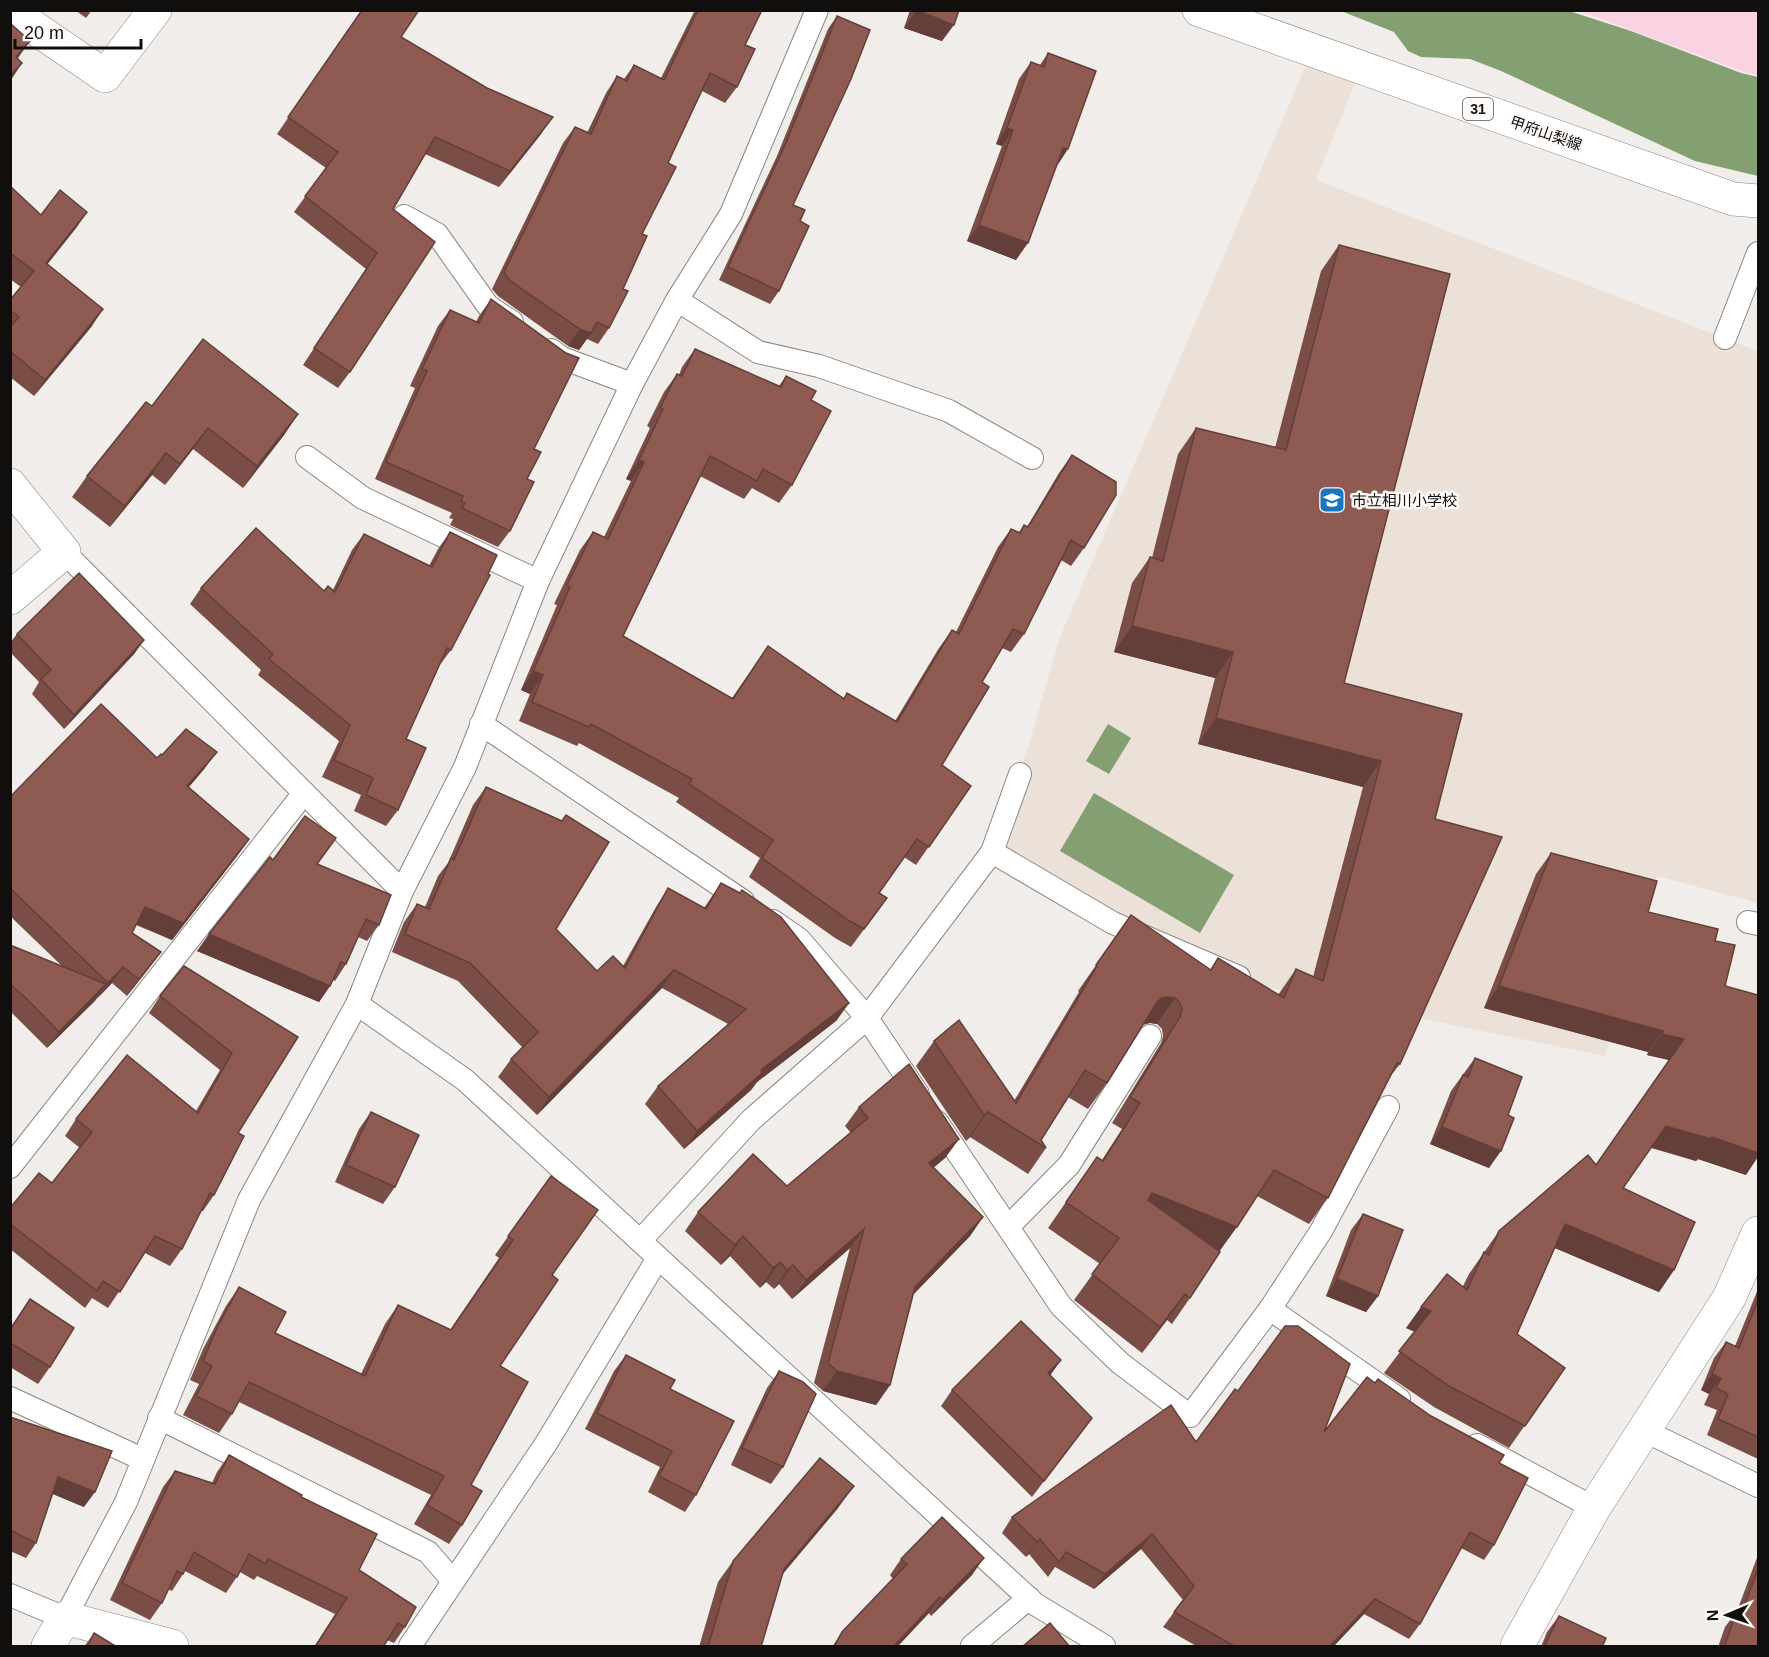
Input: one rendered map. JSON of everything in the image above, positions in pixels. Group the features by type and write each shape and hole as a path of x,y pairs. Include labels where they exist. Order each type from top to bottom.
{"street":[{"path":"10,11 105,76 155,10"},
{"name":"甲府山梨線","path":"1199,10 1733,199 1758,201"},
{"path":"10,485 64,552 10,598"},
{"path":"1517,1647 1594,1508 1729,1298 1758,1233"},
{"path":"48,1647 64,1618 172,1647"}],"lane":[{"path":"10,1595 64,1618 126,1502 249,1200 357,1004 402,891 465,767 538,581 632,384 677,300 731,214 817,10"},
{"path":"404,216 436,234 488,306 562,358 632,384"},
{"path":"1725,338 1758,253"},
{"path":"677,300 758,352 819,366 949,411 1032,458"},
{"path":"307,457 363,498 538,581"},
{"path":"64,552 402,891"},
{"path":"481,724 799,939 867,1018 1061,1306 1120,1363 1190,1416 1270,1309 1321,1231 1388,1107"},
{"path":"640,1241 751,1120 867,1018 992,852 1020,774"},
{"path":"10,1167 304,793"},
{"path":"992,852 1113,923 1257,985"},
{"path":"357,1004 465,1080 1029,1598 1104,1647"},
{"path":"1008,1227 1069,1165 1150,1036"},
{"path":"410,1647 548,1442 658,1258"},
{"path":"1270,1309 1418,1412"},
{"path":"10,1398 142,1459"},
{"path":"159,1419 428,1552 453,1581"},
{"path":"1643,1430 1758,1486"},
{"path":"1459,1436 1594,1508"},
{"path":"972,1647 1029,1598"}],"shaded area":[{"path":"1341,11 1569,11 1631,31 1741,73 1758,77 1758,176 1695,161 1501,71 1470,59 1421,57 1408,51 1394,32"},
{"path":"1580,11 1758,11 1758,75 1744,72"},
{"path":"1312,51 1361,68 1316,180 1758,351 1758,903 1657,876 1605,1056 1257,985 992,852 1020,774 1060,637"},
{"path":"1108,724 1131,738 1109,774 1086,761"},
{"path":"1094,793 1234,875 1200,933 1060,851"}],"building":[{"path":"362,10 419,10 401,37 487,88 553,117 510,171 435,137 393,209 435,242 350,372 314,348 377,253 305,196 338,152 288,117"},
{"path":"698,10 762,10 745,45 755,49 737,87 710,73 668,163 676,167 642,234 647,236 623,289 628,291 609,328 597,322 591,333 580,329 509,280 504,272 575,127 591,134 617,76 627,81 634,65 664,80"},
{"path":"916,10 959,10 954,25"},
{"path":"837,16 870,30 851,79 793,205 805,210 800,221 809,226 779,291 728,267 786,143"},
{"path":"10,23 30,41 16,57 22,63 10,76"},
{"path":"1048,53 1096,71 1068,149 1063,148 1028,243 979,225 1013,130 1007,128 1031,62 1044,67"},
{"path":"10,186 41,215 60,190 87,212 46,263 103,309 45,380 10,351 10,327 19,317 10,310 10,300 34,271 10,253"},
{"path":"1339,245 1450,274 1344,683 1462,714 1435,819 1502,837 1400,1064 1397,1063 1328,1198 1274,1170 1237,1227 1152,1193 1148,1200 1220,1252 1190,1298 1185,1294 1160,1327 1092,1274 1119,1238 1066,1202 1097,1157 1103,1161 1140,1103 1130,1097 1180,1017 1182,1010 1180,1003 1175,998 1168,997 1157,1002 1107,1083 1085,1070 1041,1140 1046,1148 988,1112 984,1115 934,1041 959,1020 1016,1103 1096,965 1131,915 1211,970 1218,958 1284,998 1296,969 1323,981 1381,761 1216,718 1233,652 1132,626 1150,557 1163,561 1196,428 1286,450"},
{"path":"491,299 566,353 579,358 534,449 541,452 527,479 534,482 510,531 462,508 465,503 461,501 463,496 386,462 427,371 422,369 450,310 479,323"},
{"path":"203,339 298,414 257,466 208,428 180,464 166,453 125,506 87,476 146,402 152,406"},
{"path":"695,349 781,387 786,376 816,391 811,400 831,411 792,485 763,469 757,481 710,456 623,636 733,699 768,646 844,699 847,693 897,722 952,630 959,634 1011,529 1020,533 1024,525 1028,527 1072,455 1116,482 1116,495 1084,548 1071,540 1024,634 1013,629 982,682 989,687 942,765 971,786 929,847 917,839 879,893 887,898 864,929 762,858 773,840 689,784 692,779 591,724 589,727 532,702 543,675 533,671 570,587 567,585 593,532 608,539 644,462 639,460 663,409 660,408 677,374 682,376"},
{"path":"256,528 324,591 328,586 335,592 364,534 432,567 450,532 497,555 488,574 490,575 451,650 447,648 406,739 426,748 398,810 366,795 373,778 334,760 350,725 269,659 273,654 201,588"},
{"path":"79,573 144,640 74,715 41,679 51,670 17,634"},
{"path":"101,704 157,758 186,729 217,752 187,786 249,839 183,923 145,907 132,933 161,952 139,979 123,967 108,983 10,888 10,797"},
{"path":"486,787 562,821 566,815 609,842 556,929 597,971 613,956 625,968 668,888 706,909 721,883 740,893 742,890 781,917 849,1003 761,1070 763,1072 697,1131 658,1086 746,1009 674,970 549,1097 511,1059 538,1032 470,963 405,934 417,904 429,909 451,858 454,860"},
{"path":"305,816 336,838 317,864 391,895 379,925 366,919 346,964 341,962 330,986 209,934 270,857 273,860"},
{"path":"1551,853 1657,881 1648,912 1718,929 1715,941 1735,945 1725,986 1758,995 1758,1153 1712,1137 1711,1139 1666,1126 1623,1188 1695,1222 1674,1270 1565,1224 1517,1334 1565,1368 1525,1426 1449,1386 1399,1351 1431,1311 1421,1307 1447,1274 1467,1290 1484,1252 1489,1255 1499,1231 1588,1155 1596,1165 1684,1039 1662,1034 1663,1031 1499,986"},
{"path":"10,945 106,984 59,1032 10,984"},
{"path":"184,966 298,1037 238,1133 244,1136 214,1195 210,1193 182,1249 155,1236 120,1292 103,1281 97,1291 10,1224 10,1208 39,1173 52,1183 92,1132 76,1119 127,1055 198,1113 232,1053 160,996"},
{"path":"1475,1058 1522,1077 1508,1115 1514,1118 1501,1151 1442,1127 1463,1075 1468,1077"},
{"path":"909,1064 959,1139 929,1163 983,1217 915,1287 890,1385 837,1371 828,1363 864,1229 806,1280 793,1265 787,1270 780,1262 773,1268 743,1236 735,1245 698,1212 753,1154 787,1186 868,1118 859,1107"},
{"path":"371,1112 419,1135 395,1187 346,1165"},
{"path":"551,1176 598,1210 552,1275 558,1280 500,1366 528,1382 471,1485 482,1491 462,1525 427,1505 444,1476 249,1382 232,1414 196,1396 212,1366 203,1361 216,1330 239,1287 286,1312 275,1333 365,1376 398,1305 451,1330 513,1240 508,1236"},
{"path":"1363,1214 1403,1230 1378,1296 1337,1279"},
{"path":"30,1299 74,1328 50,1367 10,1343 10,1330"},
{"path":"1758,1300 1758,1437 1718,1419 1728,1394 1716,1388 1721,1378 1712,1374 1726,1342 1739,1348"},
{"path":"1021,1321 1061,1360 1048,1373 1092,1418 1044,1481 952,1390"},
{"path":"1285,1326 1298,1326 1350,1364 1324,1432 1367,1377 1375,1383 1378,1379 1431,1416 1504,1455 1499,1463 1528,1478 1494,1545 1470,1532 1420,1624 1375,1599 1329,1647 1236,1647 1174,1612 1194,1586 1152,1534 1105,1574 1066,1552 1059,1562 1040,1539 1037,1542 1012,1517 1171,1405 1196,1442 1235,1389 1238,1391"},
{"path":"626,1355 675,1380 670,1389 734,1421 696,1495 659,1476 672,1451 597,1413"},
{"path":"779,1371 803,1382 816,1394 783,1467 742,1448"},
{"path":"10,1417 112,1451 95,1492 58,1477 36,1543 10,1530"},
{"path":"229,1455 302,1495 301,1497 377,1534 359,1570 416,1607 405,1627 398,1623 383,1647 315,1647 347,1598 268,1559 266,1564 249,1554 237,1577 194,1552 183,1574 177,1571 162,1603 122,1583 175,1471 215,1484"},
{"path":"820,1458 854,1486 784,1569 761,1647 708,1647 733,1561"},
{"path":"942,1517 984,1558 943,1599 940,1597 893,1647 834,1647 842,1632 907,1564 901,1559"},
{"path":"1758,1569 1758,1647 1724,1647 1737,1611 1742,1612"},
{"path":"1559,1616 1606,1638 1602,1647 1544,1647"},
{"path":"1050,1623 1070,1647 1022,1647"},
{"path":"94,1633 117,1647 87,1647"}],"place":[{"name":"市立相川小学校","path":"1332,500"}]}
